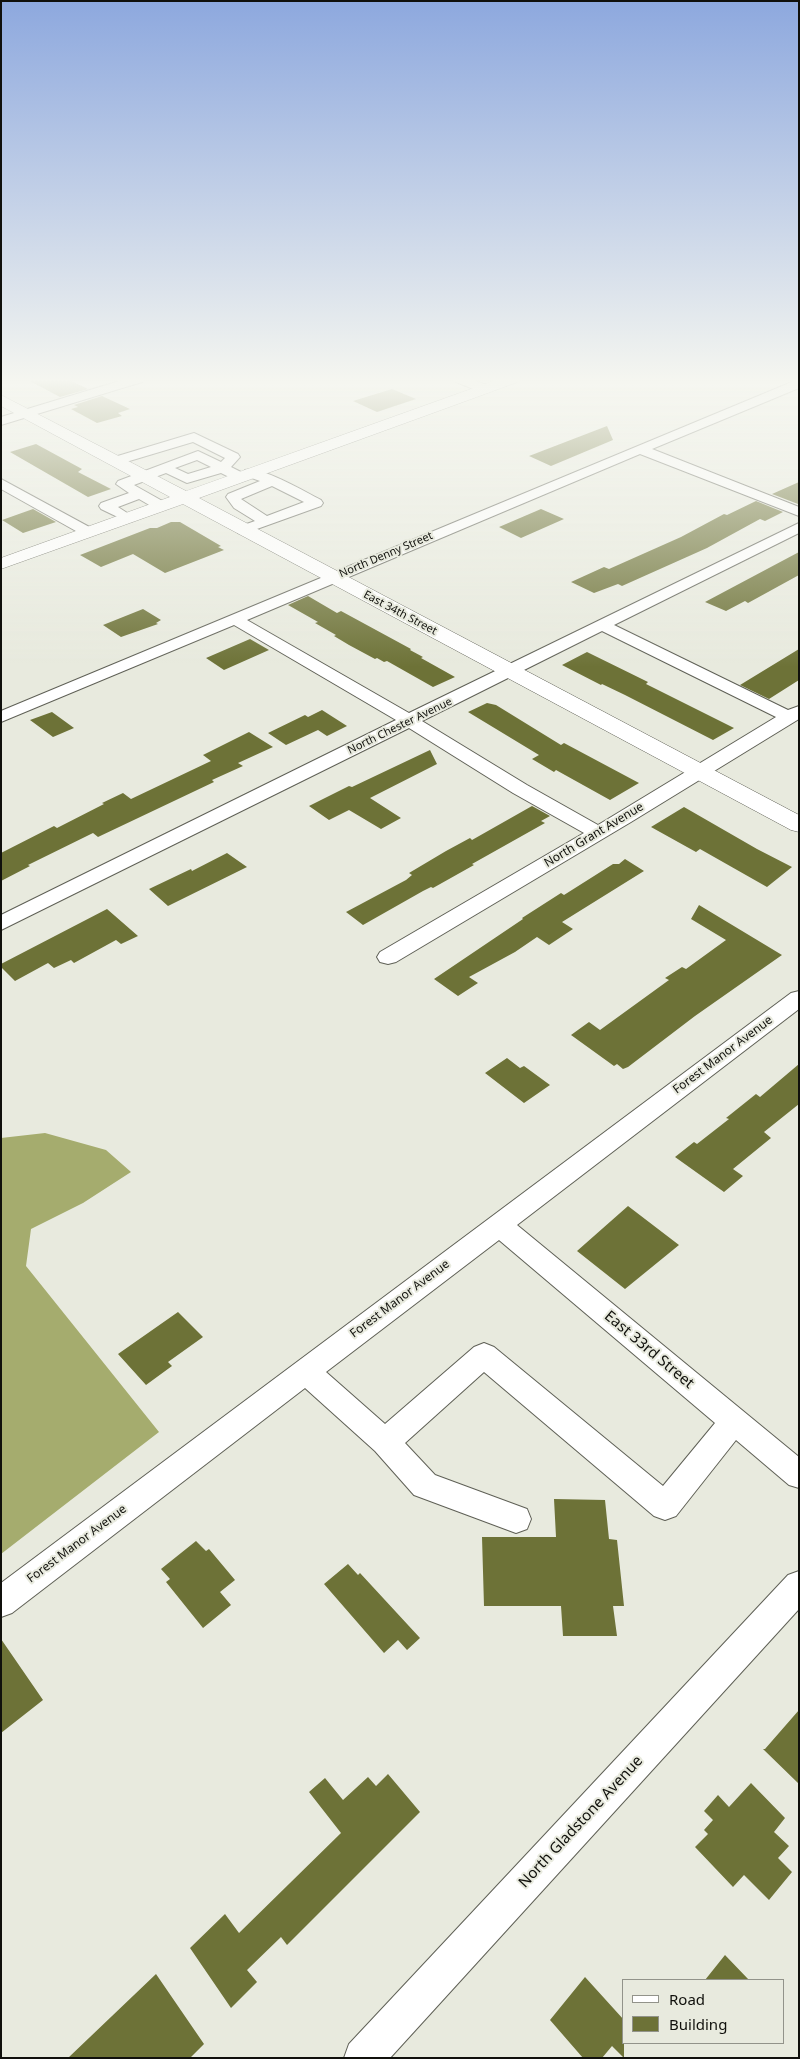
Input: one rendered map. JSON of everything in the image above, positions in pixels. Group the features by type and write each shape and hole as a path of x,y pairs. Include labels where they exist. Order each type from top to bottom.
{"main road":[{"name":"East 34th Street","path":"131,475 142,485 163,487 799,825"},
{"path":"183,498 245,475"},
{"path":"1,564 128,518 163,487"}],"street":[{"path":"164,475 163,487 198,475"},
{"path":"243,530 316,503 272,481 245,475"},
{"name":"North Denny Street","path":"1,717 577,475"},
{"path":"705,475 799,512"},
{"path":"188,478 210,488"},
{"path":"267,522 239,505 233,498 272,481"},
{"path":"1,483 88,532"},
{"path":"128,518 106,506 142,485"},
{"name":"North Chester Avenue","path":"1,923 799,527"},
{"path":"235,619 410,721 478,765 598,833"},
{"path":"602,625 794,714"},
{"name":"North Grant Avenue","path":"388,957 794,714"},
{"name":"Forest Manor Avenue","path":"1,1602 799,998"},
{"name":"East 33rd Street","path":"499,1225 799,1475"},
{"path":"385,1442 484,1355 665,1506 734,1421"},
{"path":"305,1371 385,1442 425,1484 516,1519"},
{"name":"North Gladstone Avenue","path":"363,2058 799,1586"}],"green space":[{"path":"45,1133 106,1150 131,1172 83,1203 31,1229 26,1266 159,1432 1,1554 1,1138"}],"building":[{"path":"50,475 84,475 111,489 88,497"},
{"path":"799,482 798,504 772,494"},
{"path":"756,501 783,512 765,521 760,519 707,548 622,586 618,584 594,593 571,582 604,567 609,569 681,537 724,514 727,515"},
{"path":"33,509 56,522 23,533 2,520"},
{"path":"541,509 564,519 521,538 499,527"},
{"path":"171,522 180,522 221,546 218,547 224,550 165,573 133,554 101,567 80,555 150,528 157,528"},
{"path":"799,552 799,575 748,603 745,601 726,611 705,602"},
{"path":"308,596 337,613 341,611 411,649 423,657 421,658 455,677 433,687 387,661 375,659 349,645 315,623 318,622 288,605"},
{"path":"143,609 161,620 156,623 158,624 121,637 103,625"},
{"path":"250,639 269,650 224,670 206,658"},
{"path":"799,649 799,680 769,699 740,685"},
{"path":"587,652 734,728 713,740 562,665"},
{"path":"487,703 496,705 561,745 564,743 639,783 610,800 556,770 554,772 532,759 539,755 468,712"},
{"path":"322,710 347,726 327,736 318,730 286,745 268,733 305,715 308,717"},
{"path":"52,712 74,728 53,737 30,720"},
{"path":"249,732 273,747 238,763 243,766 212,780 214,782 98,837 93,833 28,865 30,866 1,881 1,853 54,826 57,828 123,793 131,799 211,761 203,755"},
{"path":"430,750 437,764 370,798 401,818 381,829 349,810 329,820 309,806 349,786 352,787"},
{"path":"532,806 550,816 541,821 545,823 472,864 474,865 363,925 346,912 406,880 412,875 409,873 446,851 470,838 472,840"},
{"path":"684,807 792,867 767,887 700,849 696,852 651,827"},
{"path":"227,853 247,867 168,906 149,889 191,869 192,871"},
{"path":"625,859 644,871 562,922 573,929 549,945 537,937 515,952 469,977 478,983 458,996 434,979 561,893 564,895 613,864 619,864"},
{"path":"699,905 782,955 623,1069 617,1064 614,1066 571,1035 589,1022 600,1030 669,980 665,978 682,967 686,969 726,940 691,919"},
{"path":"107,909 138,936 121,944 116,940 74,963 71,960 54,968 48,963 15,981 1,967 1,964"},
{"path":"507,1058 520,1068 524,1066 550,1085 524,1103 485,1073"},
{"path":"799,1064 799,1104 764,1132 771,1138 733,1169 743,1176 724,1192 675,1157 694,1142 697,1144 729,1119 726,1118 756,1094 760,1097"},
{"path":"628,1206 679,1245 625,1289 577,1251"},
{"path":"178,1312 203,1337 168,1362 172,1366 146,1385 118,1354"},
{"path":"554,1499 605,1500 609,1539 617,1540 624,1606 613,1606 617,1636 563,1636 561,1606 484,1606 482,1537 556,1537"},
{"path":"196,1541 206,1551 209,1549 235,1580 220,1592 231,1605 203,1628 166,1582 170,1579 161,1569"},
{"path":"348,1564 358,1575 360,1573 420,1638 407,1650 398,1640 384,1653 324,1584"},
{"path":"1,1639 43,1700 1,1733"},
{"path":"799,1710 799,1784 763,1749"},
{"path":"388,1774 420,1812 287,1945 281,1937 247,1970 257,1982 231,2008 190,1948 225,1914 239,1933 341,1833 309,1792 325,1778 343,1800 368,1777 376,1786"},
{"path":"751,1783 785,1818 774,1832 789,1846 778,1858 792,1872 769,1900 744,1875 733,1887 695,1847 708,1834 704,1830 713,1820 704,1811 718,1795 729,1807"},
{"path":"725,1955 748,1979 706,1979"},
{"path":"156,1974 204,2044 190,2058 68,2058"},
{"path":"585,1977 622,2018 624,2058 612,2046 602,2058 583,2058 550,2020"}]}
